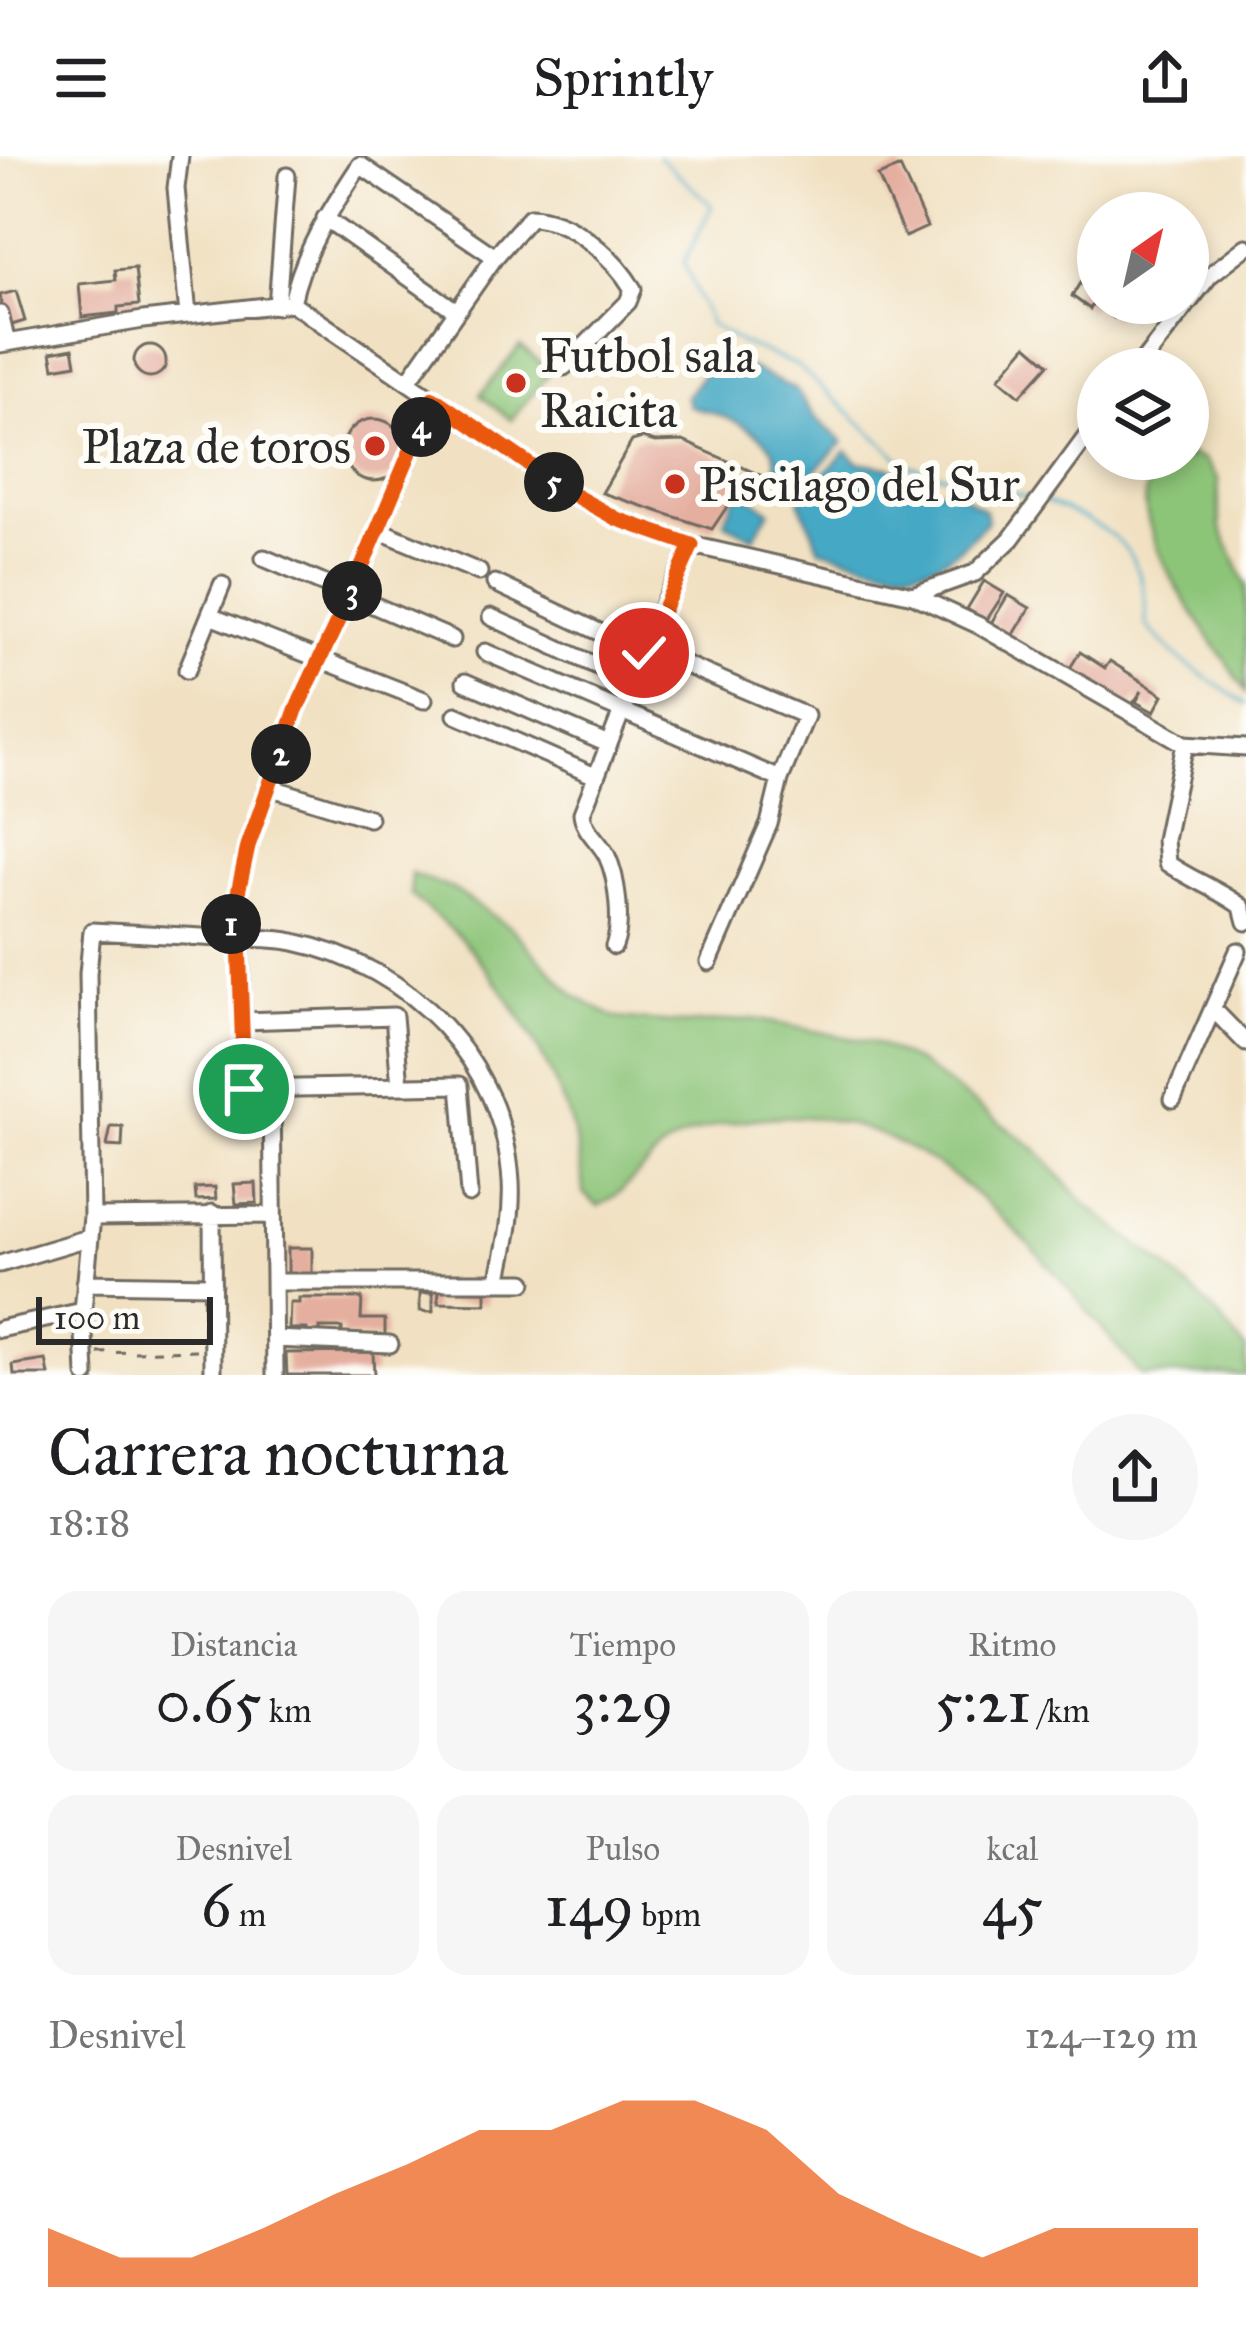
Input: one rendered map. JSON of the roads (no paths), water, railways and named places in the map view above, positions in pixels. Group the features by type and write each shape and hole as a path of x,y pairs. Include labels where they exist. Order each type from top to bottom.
{"street":[{"path":"180,156 176,188 188,315"},
{"path":"284,304 325,218 360,165 495,257"},
{"path":"284,304 287,176"},
{"path":"408,381 495,257 530,217 546,217 574,230 633,289 628,302 564,367"},
{"path":"325,218 456,311"},
{"path":"1153,348 1210,275 1246,247"},
{"path":"0,314 3,344 284,304 617,519 692,545 913,595 978,625 1185,744 1246,748"},
{"path":"433,398 296,710 248,846 234,938 244,1089 460,1085 470,1194"},
{"path":"913,595 975,573 1011,538 1077,450"},
{"path":"378,530 478,572"},
{"path":"614,946 619,934 611,867 584,826 582,813 692,545"},
{"path":"264,558 452,639"},
{"path":"495,583 806,716 780,779 769,824 709,962"},
{"path":"187,670 222,585"},
{"path":"210,616 424,700"},
{"path":"491,617 632,682"},
{"path":"485,652 780,779"},
{"path":"465,682 608,744"},
{"path":"456,715 595,776"},
{"path":"1173,1100 1242,957 1246,924 1242,907 1167,863 1165,840 1185,744"},
{"path":"269,787 369,818"},
{"path":"86,1375 83,1311 92,1217 88,974 92,931 289,940 384,974 425,1004 459,1042 486,1085 503,1132 512,1183 509,1233 498,1282"},
{"path":"1213,1009 1246,1042"},
{"path":"242,1022 394,1016 400,1087"},
{"path":"272,1089 275,1375"},
{"path":"212,1214 213,1375"},
{"path":"92,1217 273,1215"},
{"path":"0,1264 88,1238"},
{"path":"274,1282 524,1282"},
{"path":"85,1283 213,1285"},
{"path":"0,1329 83,1311"},
{"path":"275,1339 390,1343"}],"water":[{"path":"719,353 796,390 816,418 843,442 801,485 793,479 782,480 774,471 775,458 760,437 732,420 690,407 686,397"},
{"path":"846,451 858,462 893,468 914,487 955,491 985,510 987,521 946,558 911,569 820,549 799,500"},
{"name":"Piscilago del Sur","path":"738,492 770,511 754,537 724,522"}],"waterway":[{"path":"658,156 712,206 684,262 710,324 739,342 798,366 907,465 1031,498"},
{"path":"1046,502 1090,522 1121,544 1140,576 1146,625 1179,659 1246,704"}],"place":[{"name":"Futbol sala Raicita","path":"516,383"},
{"name":"Plaza de toros","path":"375,446"},
{"name":"Piscilago del Sur","path":"675,484"}]}
